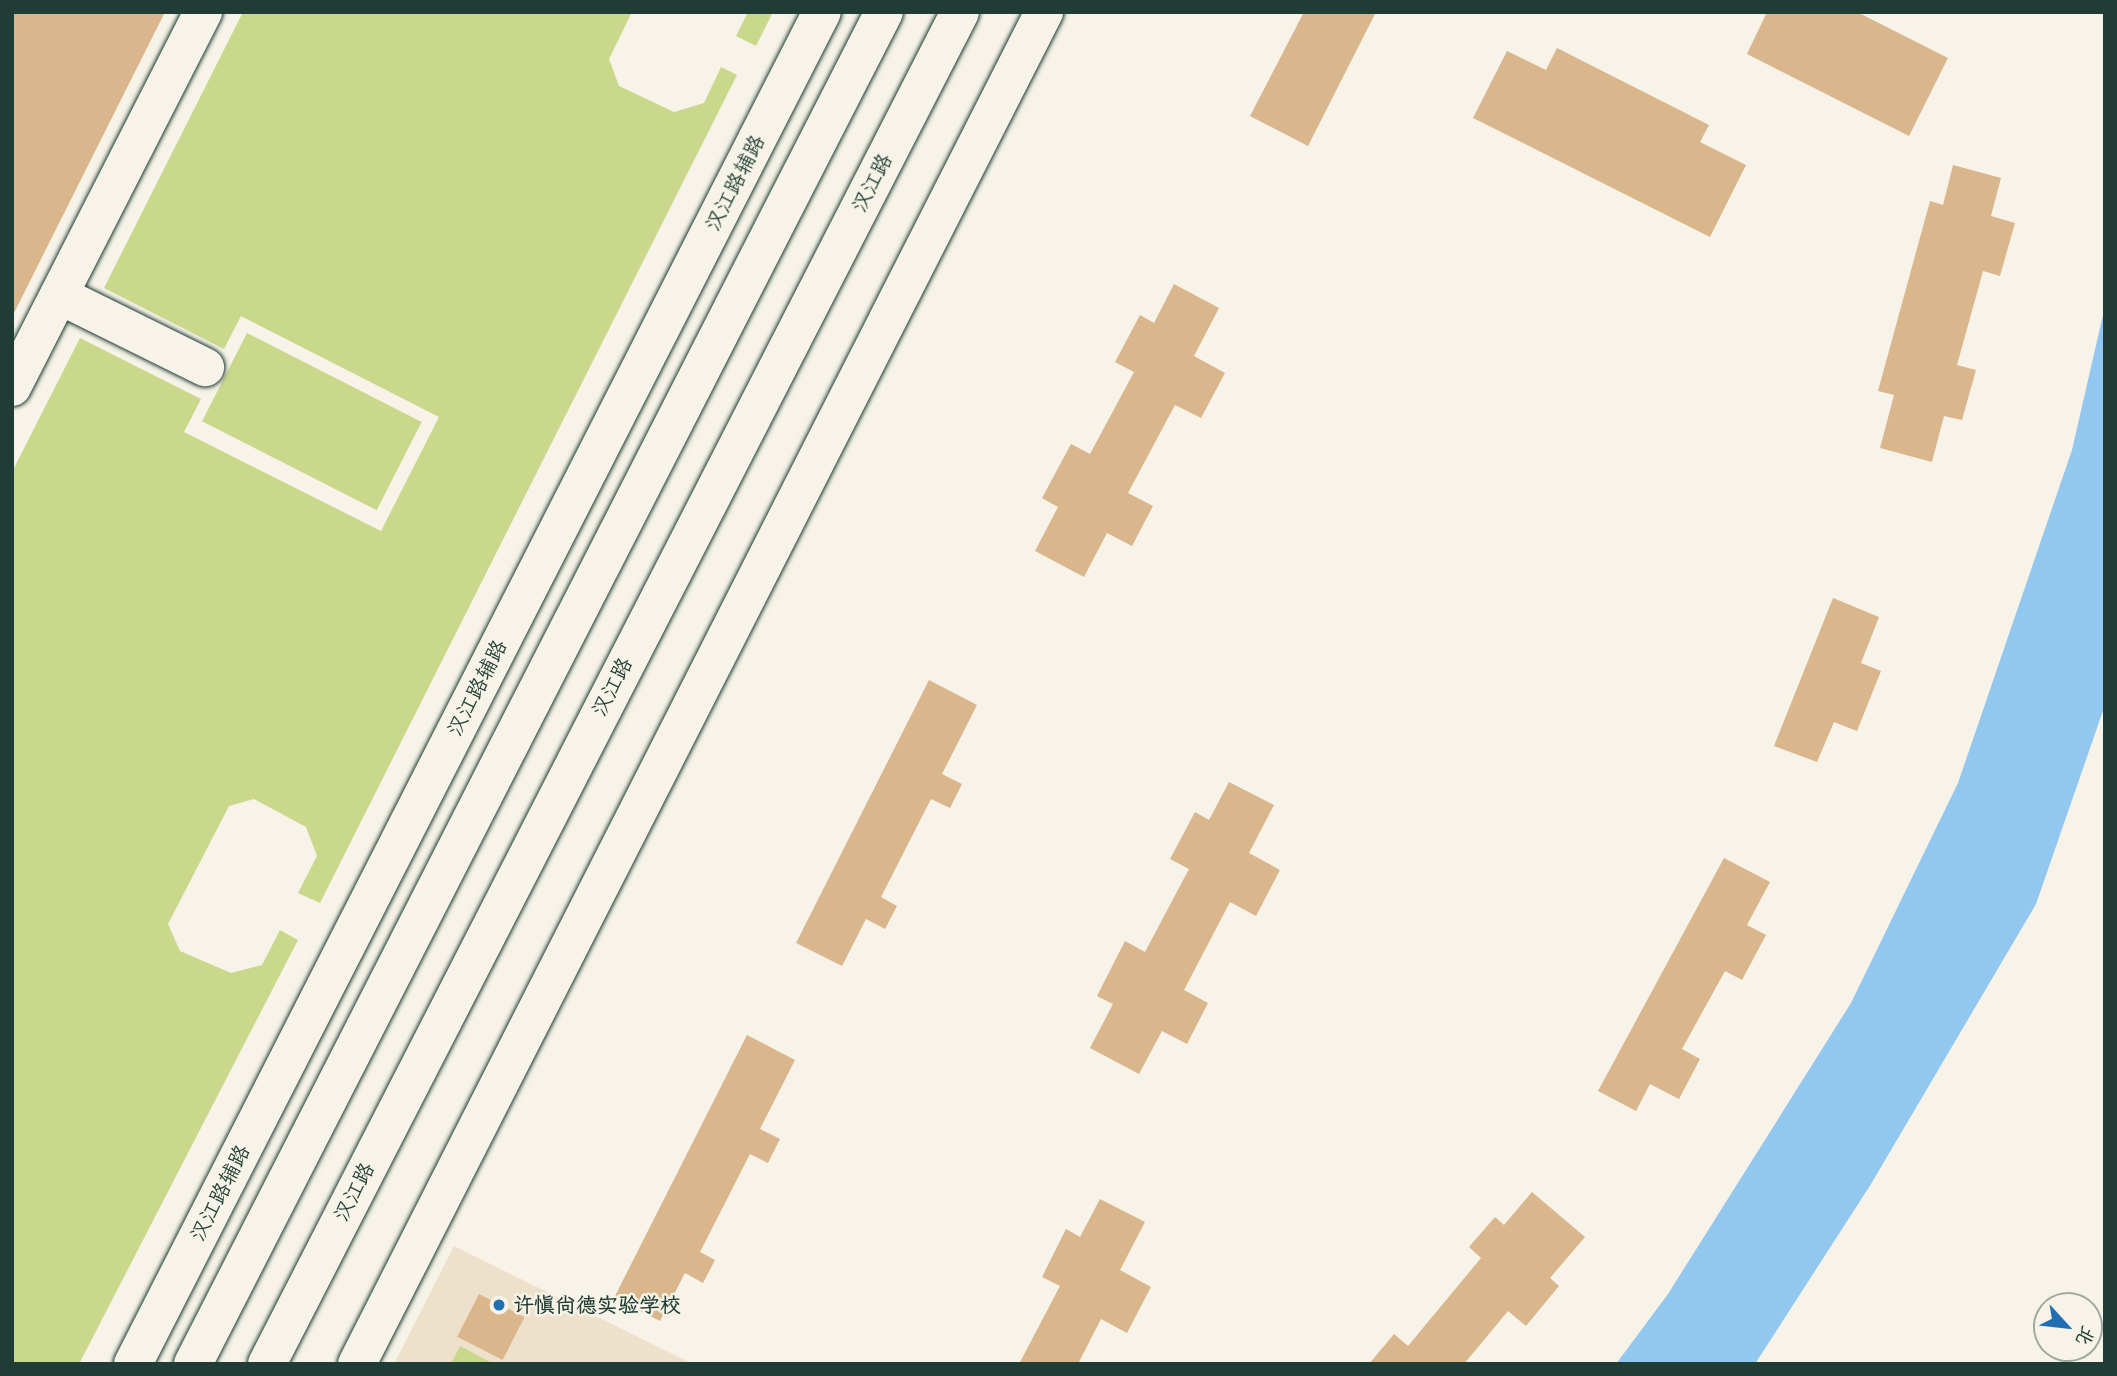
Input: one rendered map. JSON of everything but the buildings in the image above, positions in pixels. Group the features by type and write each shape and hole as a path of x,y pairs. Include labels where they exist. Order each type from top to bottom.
{"street":[{"path":"12,387 203,12"},
{"name":"汉江路辅路","path":"133,1364 822,12"},
{"path":"193,1364 884,12"},
{"name":"汉江路","path":"267,1364 960,12"},
{"path":"357,1364 1044,12"},
{"path":"59,295 205,368"}],"shaded area":[{"name":"许慎尚德实验学校","path":"454,1246 693,1364 394,1364"}],"green space":[{"path":"243,12 632,12 609,59 619,86 674,112 704,103 721,67 737,75 320,903 298,893 317,856 306,827 254,799 229,806 168,924 180,951 231,973 262,965 280,930 298,940 79,1364 12,1364 12,472 80,338 201,399 184,432 381,531 439,417 241,316 224,349 104,288"},
{"path":"748,12 773,12 756,46 736,36"},
{"path":"247,333 422,422 377,510 202,421"},
{"path":"460,1346 494,1364 451,1364"}],"water":[{"path":"2105,306 2105,705 2036,904 1871,1184 1755,1364 1616,1364 1668,1294 1851,1003 1958,783 2072,450"}],"place":[{"name":"许慎尚德实验学校","path":"499,1305"}]}
